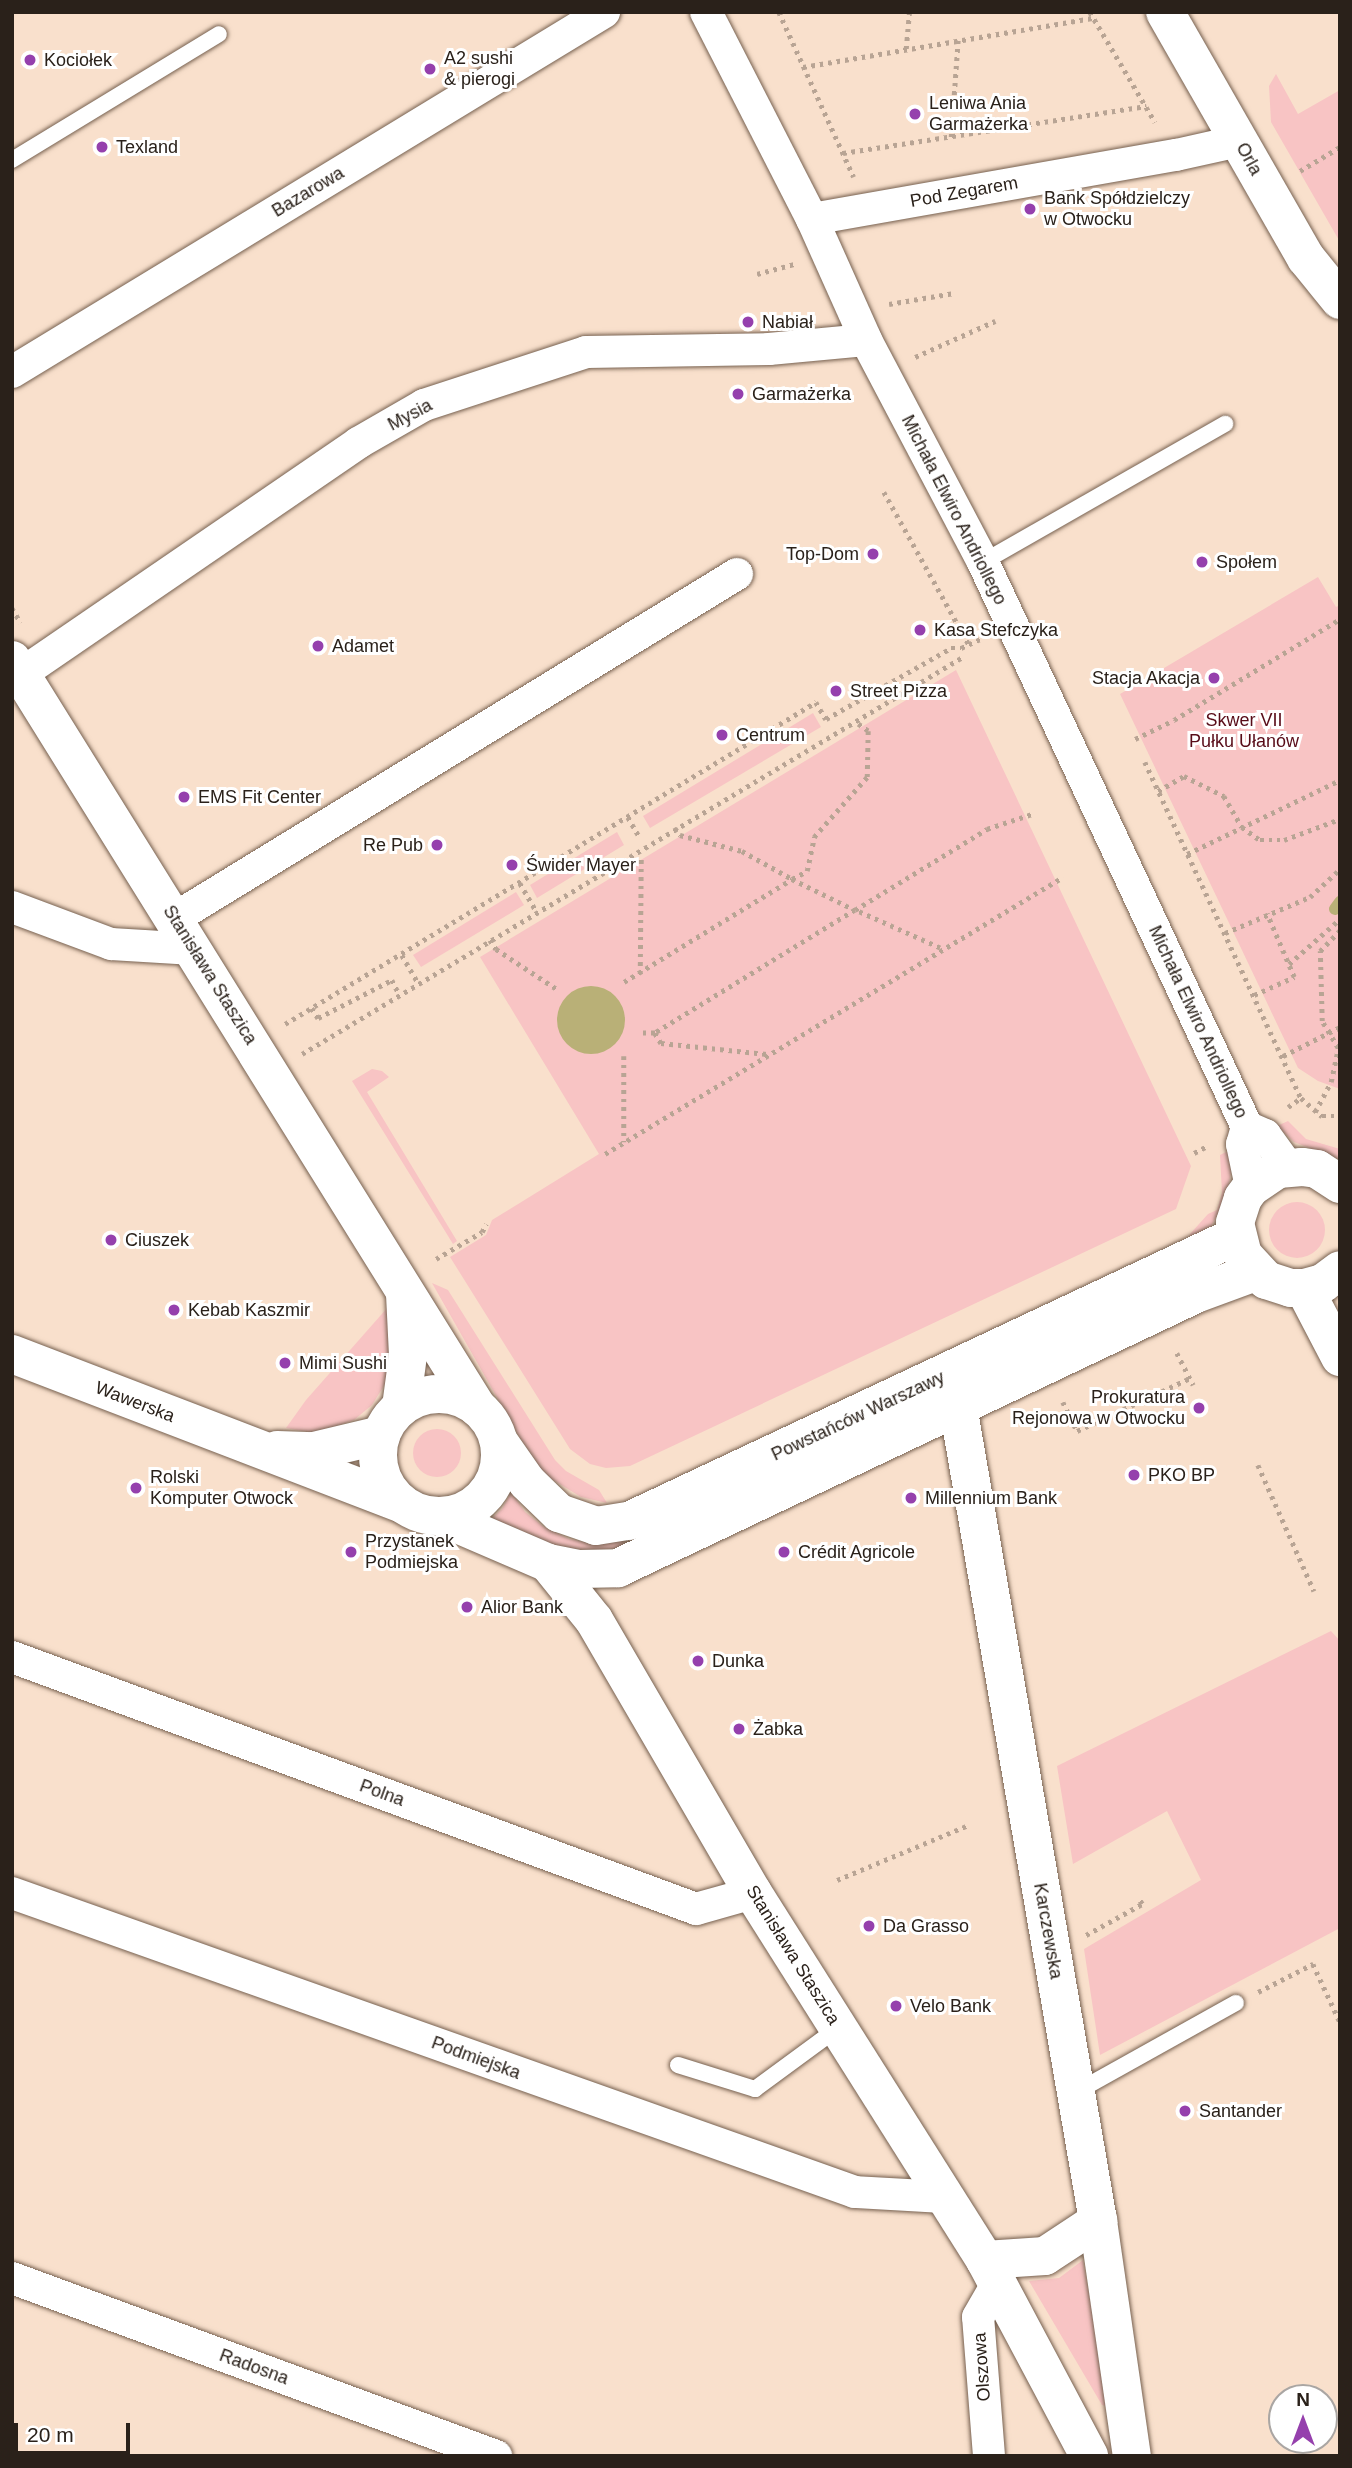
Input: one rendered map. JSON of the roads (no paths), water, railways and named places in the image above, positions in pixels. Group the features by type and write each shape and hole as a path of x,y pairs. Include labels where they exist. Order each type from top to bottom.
{"main road":[{"name":"Orla","path":"1165,12 1306,258 1340,300"},
{"name":"Stanisława Staszica","path":"21,686 185,933 477,1407"},
{"path":"1340,1184 1317,1169 1288,1167 1267,1174 1251,1187 1238,1210 1236,1236 1243,1255 1255,1272 1278,1285 1304,1288 1323,1283 1340,1271"},
{"name":"Powstańców Warszawy","path":"499,1442 527,1482 559,1513 596,1526 629,1521 1236,1236"},
{"name":"Powstańców Warszawy","path":"548,1563 579,1569 618,1568 1198,1293 1255,1272"},
{"path":"1304,1288 1340,1357"},
{"name":"Stanisława Staszica","path":"391,1421 408,1355 404,1292"},
{"name":"Wawerska","path":"12,1354 401,1503"},
{"path":"439,1394 459,1397 477,1407 494,1429 499,1442 500,1461 496,1478 486,1493 465,1510 439,1516 419,1513 401,1503 388,1490 380,1473 378,1454 391,1421 419,1398 439,1394"},
{"name":"Karczewska","path":"958,1406 1098,2221 1132,2456"},
{"name":"Wawerska","path":"257,1450 314,1451 391,1421"},
{"name":"Stanisława Staszica","path":"439,1516 548,1563 594,1620 753,1893 992,2271 1089,2456"},
{"path":"992,2271 1045,2256 1098,2221"}],"street":[{"name":"Bazarowa","path":"12,372 604,12"},
{"name":"Michała Elwiro Andriollego","path":"706,12 812,219 866,340 983,562 1247,1127 1265,1135 1288,1167"},
{"name":"Pod Zegarem","path":"812,219 1176,155 1239,141"},
{"name":"Mysia","path":"21,686 44,656 358,443 424,405 586,352 769,349 866,340"},
{"path":"12,907 111,944 185,933 737,574"},
{"name":"Michała Elwiro Andriollego","path":"1247,1127 1242,1144 1251,1187"},
{"name":"Polna","path":"12,1657 696,1909 753,1893"},
{"name":"Podmiejska","path":"12,1893 855,2192 946,2197"},
{"name":"Olszowa","path":"989,2456 978,2317 992,2271"},
{"name":"Radosna","path":"12,2278 496,2456"}],"lane":[{"path":"12,160 219,34"},
{"path":"983,562 1225,424"},
{"path":"1076,2092 1236,2003"},
{"path":"678,2065 755,2089 838,2028"}],"waterway":[{"path":"1335,909 1340,902"}],"place":[{"name":"Kociołek","path":"30,60"},
{"name":"A2 sushi & pierogi","path":"430,69"},
{"name":"Leniwa Ania Garmażerka","path":"915,114"},
{"name":"Texland","path":"102,147"},
{"name":"Bank Spółdzielczy w Otwocku","path":"1030,209"},
{"name":"Nabiał","path":"748,322"},
{"name":"Garmażerka","path":"738,394"},
{"name":"Top-Dom","path":"873,554"},
{"name":"Społem","path":"1202,562"},
{"name":"Kasa Stefczyka","path":"920,630"},
{"name":"Adamet","path":"318,646"},
{"name":"Stacja Akacja","path":"1214,678"},
{"name":"Street Pizza","path":"836,691"},
{"name":"Centrum","path":"722,735"},
{"name":"EMS Fit Center","path":"184,797"},
{"name":"Re Pub","path":"437,845"},
{"name":"Świder Mayer","path":"512,865"},
{"name":"Ciuszek","path":"111,1240"},
{"name":"Kebab Kaszmir","path":"174,1310"},
{"name":"Mimi Sushi","path":"285,1363"},
{"name":"Prokuratura Rejonowa w Otwocku","path":"1199,1408"},
{"name":"PKO BP","path":"1134,1475"},
{"name":"Rolski Komputer Otwock","path":"136,1488"},
{"name":"Millennium Bank","path":"911,1498"},
{"name":"Przystanek Podmiejska","path":"351,1552"},
{"name":"Crédit Agricole","path":"784,1552"},
{"name":"Alior Bank","path":"467,1607"},
{"name":"Dunka","path":"698,1661"},
{"name":"Żabka","path":"739,1729"},
{"name":"Da Grasso","path":"869,1926"},
{"name":"Velo Bank","path":"896,2006"},
{"name":"Santander","path":"1185,2111"}],"park label":[{"name":"Skwer VII Pułku Ułanów","path":"1244,731"}]}
